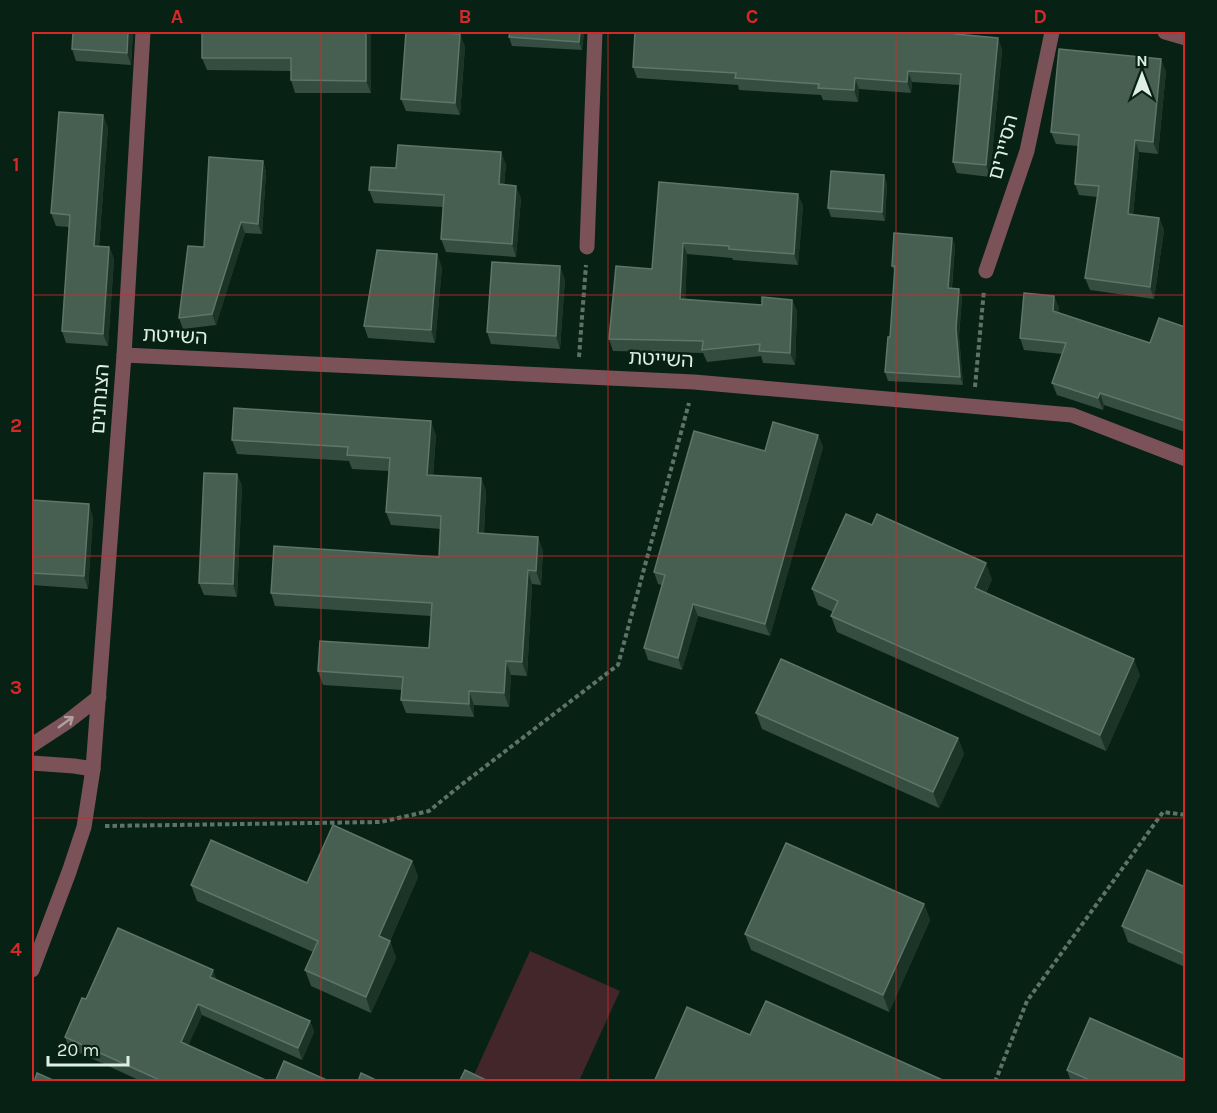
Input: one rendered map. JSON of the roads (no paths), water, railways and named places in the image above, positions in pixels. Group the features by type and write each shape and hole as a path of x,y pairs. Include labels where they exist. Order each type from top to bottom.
{"street":[{"name":"הצנחנים","path":"32,970 84,826 93,769 124,355 143,32"},
{"path":"587,247 596,32"},
{"name":"הסיירים","path":"986,271 1027,151 1052,32"},
{"path":"1165,32 1185,38"},
{"name":"השייטת","path":"124,355 694,382 1072,414 1185,459"},
{"path":"32,745 99,697"},
{"path":"32,763 93,769"}]}
